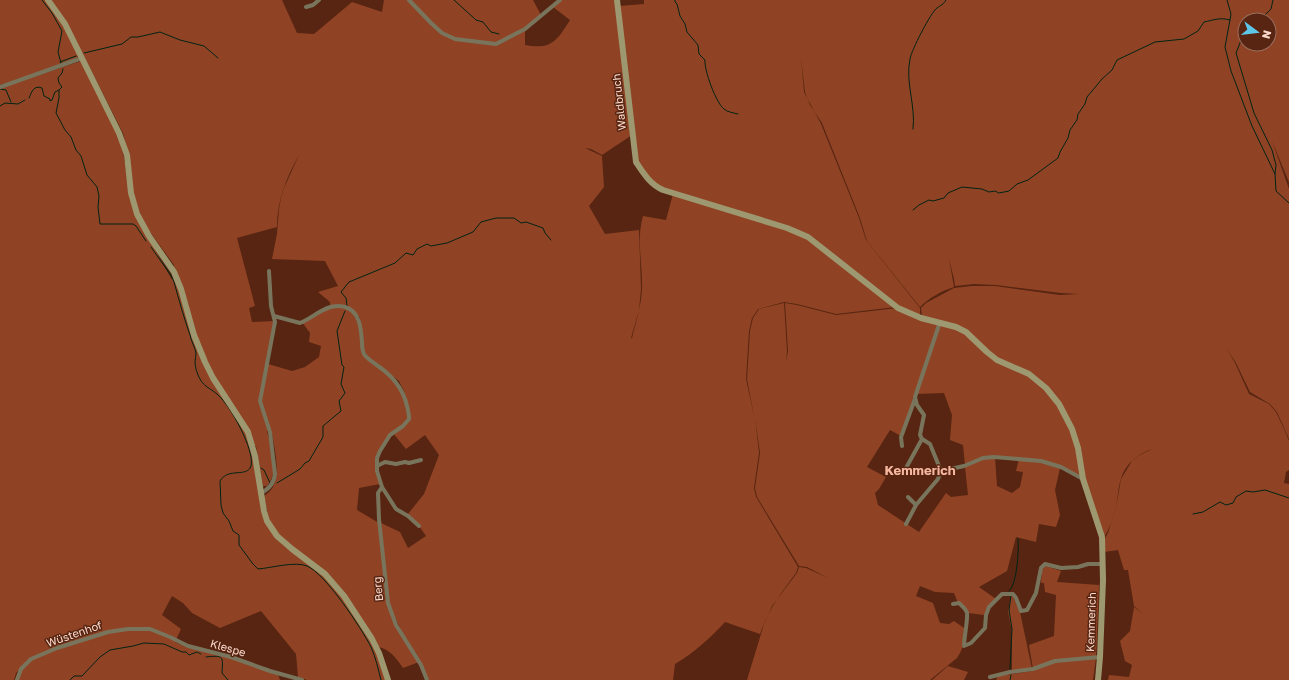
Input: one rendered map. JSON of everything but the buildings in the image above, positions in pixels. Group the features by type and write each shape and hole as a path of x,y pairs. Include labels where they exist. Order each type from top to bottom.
{"street":[{"path":"48,0 63,20 120,133 127,155 131,193 137,214 149,236 174,272 182,289 194,335 213,378 248,432 255,456 266,516 272,529 277,536 325,574 337,587 372,639 379,653 388,680"},
{"path":"306,7 313,5 319,0"},
{"path":"409,0 442,33 455,39 496,44 525,29 560,0"},
{"name":"Waldbruch","path":"617,0 636,162 644,175 653,184 663,190 787,228 808,237 898,308 921,318 940,322"},
{"path":"0,87 82,58"},
{"path":"262,493 269,489 275,479 270,432 260,401 274,333 274,316 271,306 269,270"},
{"name":"Berg","path":"274,316 300,323 329,307 337,305 347,307 354,312 359,319 363,352 365,356 388,374 400,387 403,393 409,419 390,435 380,451 377,458 378,478 382,487 396,508 419,526"},
{"path":"902,446 902,437 940,322"},
{"name":"Kemmerich","path":"940,322 966,332 986,352 997,360 1029,374 1046,388 1059,404 1072,429 1078,448 1083,479 1102,537 1103,564 1098,680"},
{"path":"906,468 922,439 921,431 924,415 917,405 915,397"},
{"path":"906,524 916,505 938,479 941,471 930,444 922,439"},
{"path":"941,471 964,466 983,458 994,457 1041,462 1061,467 1083,479"},
{"path":"377,466 385,462 396,464 421,460"},
{"name":"Berg","path":"382,487 378,493 379,519 388,603 396,625 421,665 427,680"},
{"path":"908,498 916,505"},
{"path":"952,604 959,603 967,614 964,646 971,643 985,628 988,607 1002,594 1013,594 1016,598 1020,611 1027,610 1036,593 1041,568 1044,564 1061,568 1078,567 1088,564 1103,564"},
{"name":"Wüstenhof","path":"17,680 21,669 27,663 32,659 57,648 116,630 150,629"},
{"name":"Klespe","path":"150,629 188,646 231,657 270,671 302,680"},
{"path":"990,677 1010,672 1033,670 1055,660 1100,657"}],"shaded area":[{"path":"0,0 46,0 60,20 78,54 77,58 0,85"},
{"path":"51,0 282,0 297,33 314,34 352,2 382,12 384,0 533,0 541,15 525,28 525,45 541,46 547,45 557,38 570,20 553,7 561,0 616,0 632,135 602,155 591,149 585,148 602,156 604,187 589,206 605,234 639,230 641,289 639,305 642,290 640,234 643,216 666,220 673,194 787,229 807,238 896,307 836,314 784,302 758,309 752,318 749,331 746,379 754,416 747,379 750,331 753,318 759,309 784,303 787,351 786,362 788,351 785,303 836,315 898,308 921,319 938,323 919,385 940,324 960,330 969,335 990,356 1029,375 1042,385 1058,405 1070,427 1072,426 1064,410 1043,383 1028,373 1001,361 972,335 963,329 952,324 922,317 921,308 926,303 954,288 972,286 995,286 1060,295 1079,294 996,285 974,284 955,286 949,259 954,287 936,295 920,307 867,241 860,218 822,123 814,112 821,124 859,218 866,240 920,308 920,316 899,307 808,236 788,227 664,189 652,180 637,161 619,6 644,4 644,0 1289,0 1289,182 1272,141 1289,189 1289,439 1277,412 1270,404 1250,392 1236,363 1227,349 1249,394 1269,404 1276,412 1289,441 1289,470 1286,472 1284,483 1289,484 1289,680 1108,680 1109,675 1129,677 1132,665 1125,661 1120,641 1130,631 1134,607 1142,613 1134,606 1128,570 1124,570 1118,550 1104,552 1103,542 1112,521 1103,539 1085,479 1082,463 1080,468 1081,477 1061,466 1040,460 995,456 983,457 965,465 963,445 950,440 952,415 944,393 916,394 901,436 890,430 867,467 886,477 875,493 878,505 919,532 946,493 951,497 968,495 965,467 983,458 995,457 997,486 1012,493 1020,487 1023,472 1016,471 1019,459 1041,462 1060,468 1055,490 1060,515 1056,527 1039,524 1036,542 1016,537 1007,571 979,587 996,599 988,606 984,615 968,613 964,607 958,603 954,593 935,592 920,586 916,596 933,603 940,623 949,624 954,621 964,628 963,646 957,658 930,680 747,680 768,615 763,625 760,634 725,622 714,634 689,655 675,664 673,680 428,680 416,654 403,634 389,605 385,582 384,551 381,523 400,532 408,548 426,536 417,523 408,514 424,494 439,455 425,435 406,449 393,433 386,440 378,454 376,462 380,484 359,488 357,510 379,523 383,552 385,596 388,605 398,627 419,662 403,668 395,657 386,650 378,647 345,594 326,573 277,534 269,519 264,496 272,488 275,481 277,467 271,429 267,431 274,466 271,480 267,486 263,486 256,446 251,446 265,520 273,535 284,546 325,577 343,597 377,653 386,680 307,680 298,677 296,654 261,611 220,628 192,613 183,603 172,596 162,615 181,629 175,642 186,647 213,654 227,655 278,674 280,680 15,680 17,674 28,662 28,660 16,673 14,680 0,680 0,88 81,61 118,135 124,157 129,194 136,215 172,280 174,265 138,213 132,193 129,155 123,133 67,23","holes":["801,58 805,92 808,99 804,92","299,155 282,195 290,172","280,204 277,234 272,259 325,261 338,286 318,292 330,302 330,306 339,305 346,307 360,318 364,351 369,358 399,381 404,391 410,414 409,420 394,433 408,419 406,404 397,385 387,374 369,361 365,356 362,350 358,323 354,315 351,311 338,306 330,308 302,322 310,333 309,342 321,346 319,357 305,367 292,371 268,364 262,387 274,321 252,322 249,308 255,306 237,238 277,227 277,217","638,313 632,338 631,338","755,418 760,453 755,488 757,497 799,566 807,567 828,578 806,568 799,567 797,573 778,599 796,573 798,567 756,497 754,488 759,453","1132,461 1121,479 1124,470"]},
{"path":"1046,566 1061,571 1057,582 1099,585 1096,657 1062,659 1033,669 1029,645 1054,636 1056,595 1045,592 1044,583 1041,583 1042,570"},
{"path":"1011,594 1020,612 1032,669 1012,671 1012,632 1008,612"},
{"path":"1096,658 1093,680 996,680 998,676 1033,671 1055,661"},
{"path":"948,666 968,672 964,680 932,680"}],"waterway":[{"path":"42,0 52,13 62,31 58,52 61,63"},
{"path":"454,0 476,20 483,22 491,32 499,34"},
{"path":"675,0 687,32 698,45 699,54 705,60 708,78 721,106 725,110 738,114"},
{"path":"913,129 914,120 909,76 911,55 917,40 930,17 946,0"},
{"path":"1227,0 1231,14 1225,47 1231,71 1252,126 1275,174"},
{"path":"1268,12 1271,9 1273,0"},
{"path":"913,210 929,200 933,201 944,198 948,193 962,187 982,189 989,192 995,191 999,193 1009,191 1017,184 1028,180 1058,158 1087,97 1102,79 1112,70 1117,60 1155,42 1184,39 1198,31 1204,22 1220,19 1230,20"},
{"path":"84,53 122,44 131,37 160,32 180,40 204,46 218,58"},
{"path":"1237,50 1236,53 1254,113 1272,150 1276,165 1276,191 1289,203"},
{"path":"60,62 76,56"},
{"path":"63,69 58,78 62,87 59,90 56,113 65,130 71,137 76,150 81,156 87,175 97,187 99,196 98,207 100,224 133,224 146,241"},
{"path":"29,98 31,93 37,87 42,88 44,96 50,99 50,101 52,100 55,92 59,90"},
{"path":"0,89 6,90 11,102"},
{"path":"0,106 5,103 18,104 25,100"},
{"path":"347,306 346,298 341,292 349,282 395,263 406,253 413,255 417,249 427,244 431,246 447,243 473,232 481,222 496,218 514,218 521,223 526,222 543,228 551,240"},
{"path":"151,247 174,282 196,353 195,366 197,373 202,382 218,395 229,408 240,428 249,450 251,459 251,466 249,470 228,474 220,481 221,505 223,513 229,521 233,531 239,535 239,545 258,569 296,564 307,566 315,571 333,590 352,615 371,647 381,680"},
{"path":"277,483 300,469 309,461 323,437 323,426 341,411 339,401 345,393 341,384 344,367 342,365 337,331 345,311"},
{"path":"261,468 264,470 270,483"},
{"path":"1193,514 1203,512 1220,502 1226,505 1233,503 1236,497 1246,491 1253,492 1265,490 1289,498"},
{"path":"1009,591 1016,575 1018,539"},
{"path":"1010,669 1012,629 1009,610 1011,596"},
{"path":"70,680 74,676 82,676 100,657 110,650 144,643 164,644 182,652 186,652 189,655 197,652 201,654"},
{"path":"206,657 216,656 221,658 222,673 228,680"},
{"path":"1010,680 1011,675"}],"district":[{"name":"Kemmerich","path":"920,470"}]}
